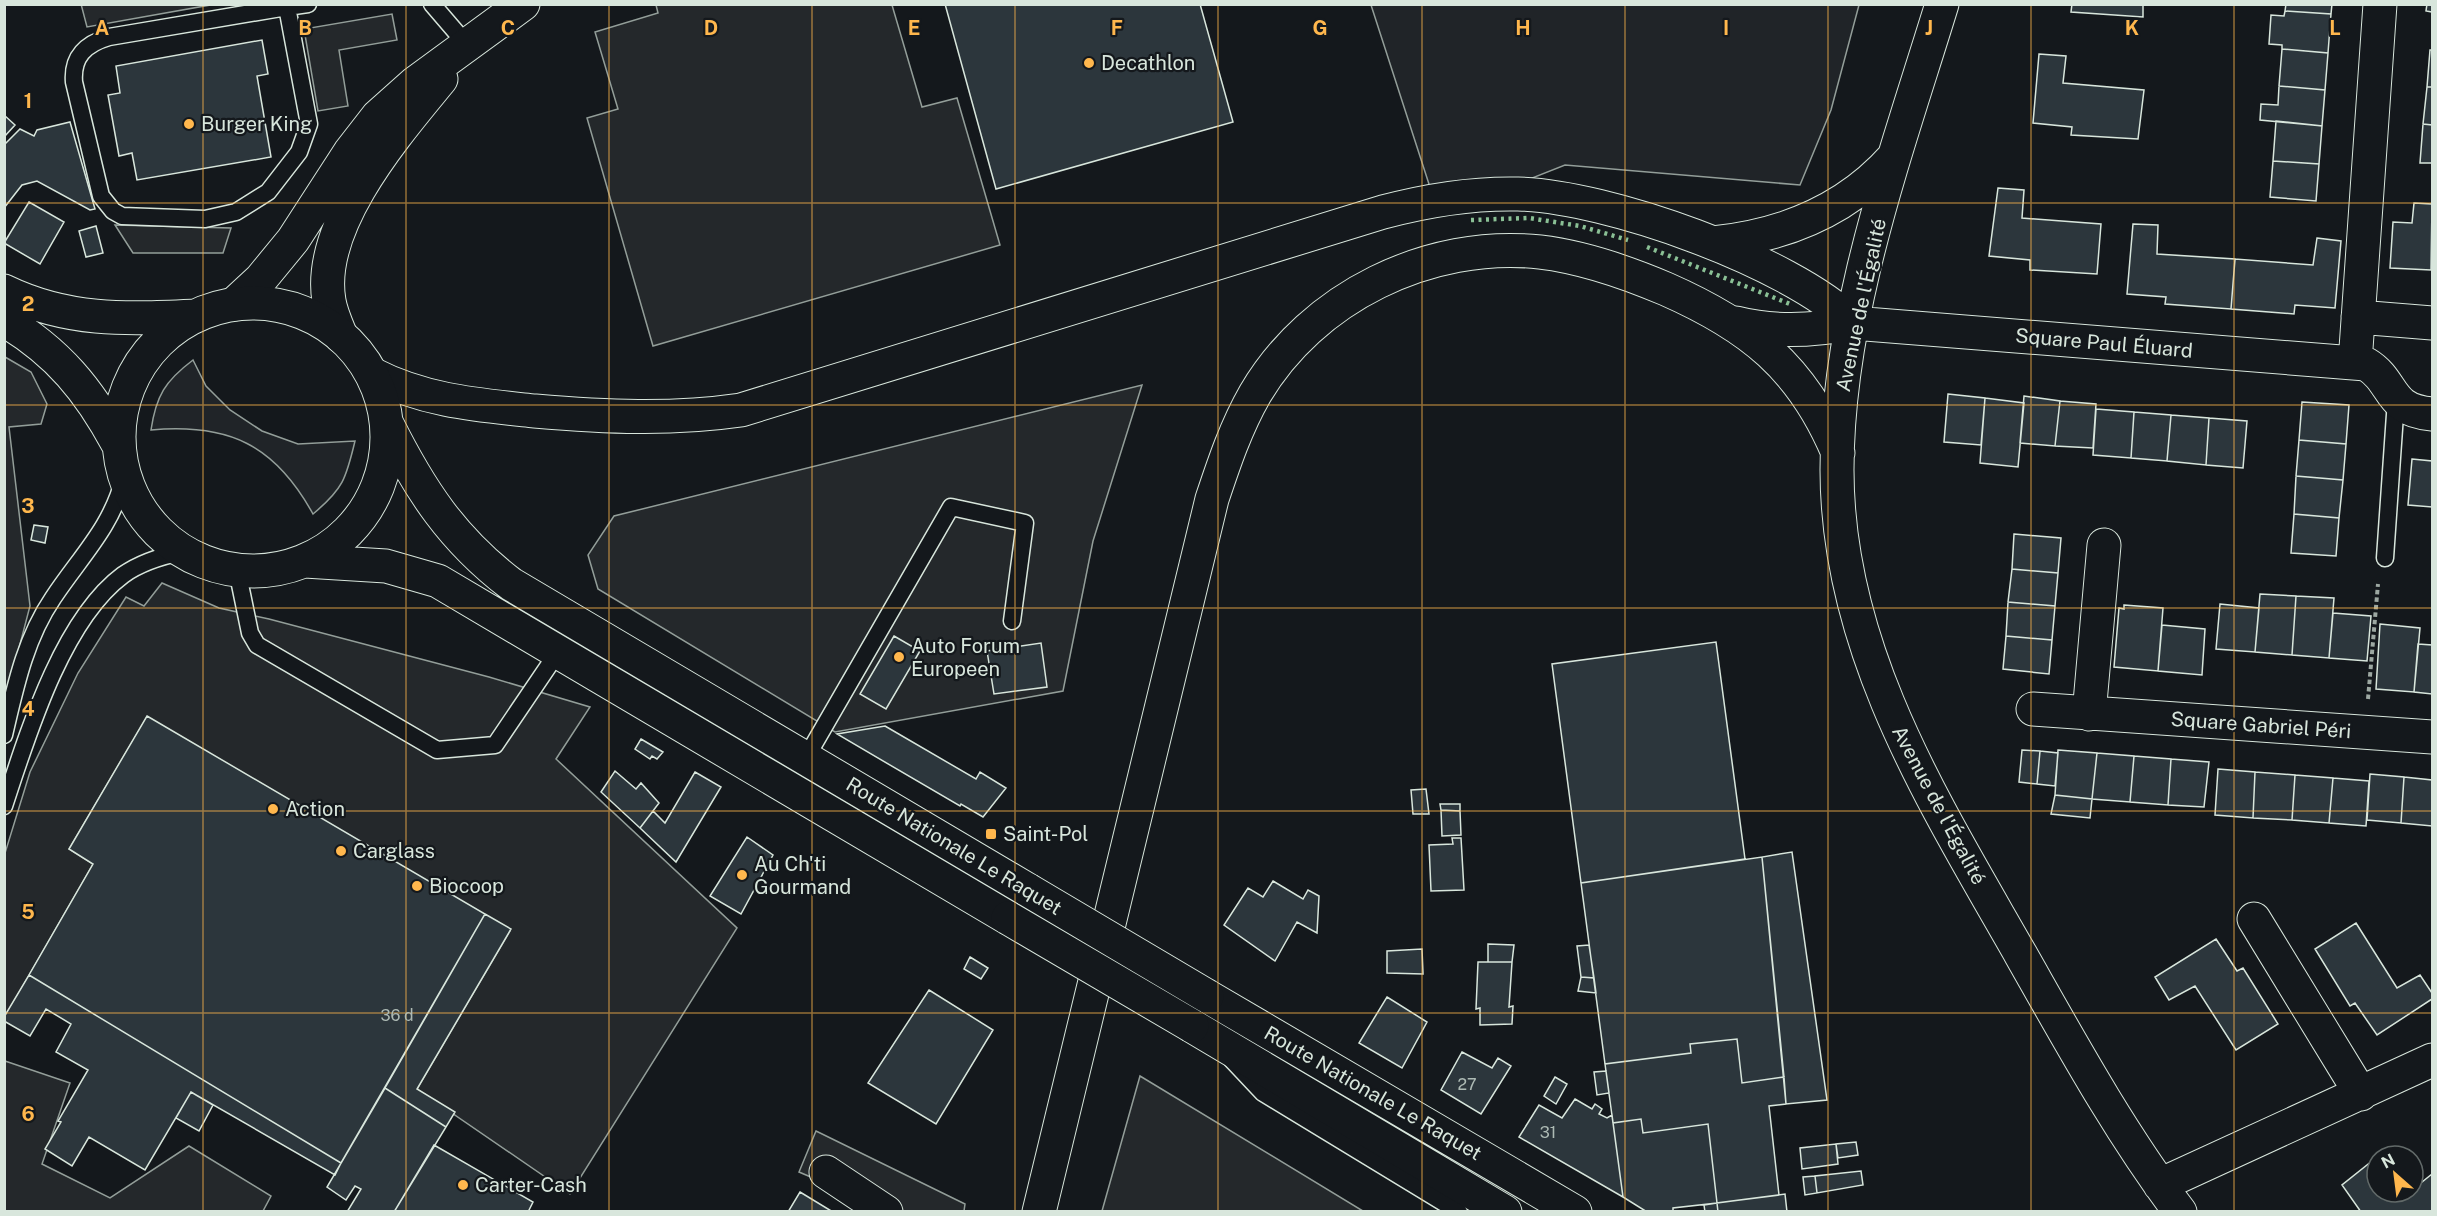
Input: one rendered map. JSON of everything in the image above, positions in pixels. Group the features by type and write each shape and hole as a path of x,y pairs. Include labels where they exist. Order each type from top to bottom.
{"street":[{"path":"234,304 261,279 293,240 350,152 378,116 415,83 523,4"},
{"name":"Avenue de l'Égalité","path":"1942,4 1895,156 1853,322 1843,380 1838,453 1840,525 1856,611 1875,674 1922,781 2099,1092 2180,1212"},
{"path":"2355,363 2380,4"},
{"path":"341,336 333,316 328,286 332,250 339,232 360,188 378,161 468,46"},
{"path":"1710,243 1765,235 1809,220 1833,208 1869,183 1895,156"},
{"path":"372,374 410,391 464,404 618,417 714,414 772,402 1383,212 1442,199 1520,194 1557,198 1634,217 1710,243 1809,288 1833,304 1853,322"},
{"path":"1039,1212 1212,499 1245,413 1271,371 1306,332 1347,299 1418,264 1467,254 1527,251 1578,259 1658,286 1688,299 1766,347 1789,370 1816,406 1838,453"},
{"path":"4,291 42,308 83,316 124,318 195,316 234,304 267,303 299,311 328,326 341,336 353,347 372,374 381,398 386,423 386,457 376,490 368,505 347,532 320,553 304,561 272,570 237,570 209,564 182,552 147,520 124,478 118,444 120,412 137,368 156,343 195,316"},
{"path":"2358,317 2433,323"},
{"path":"4,320 67,368 94,403 118,444"},
{"name":"Square Paul Éluard","path":"1727,321 1765,329 1797,330 1853,322 2366,364 2374,369 2396,400 2418,413 2433,414"},
{"name":"Route Nationale Le Raquet","path":"386,423 424,495 454,532 491,568 532,597 1575,1212"},
{"path":"2089,714 2104,545"},
{"name":"Route Nationale Le Raquet","path":"304,561 386,566 422,575 459,593 1504,1212"},
{"name":"Square Gabriel Péri","path":"2033,709 2433,737"},
{"path":"2254,919 2361,1094"},
{"path":"2160,1185 2433,1060"},
{"path":"826,1172 886,1212"}],"lane":[{"path":"288,7 309,124 299,152 268,192 252,205 222,217 129,217 113,211 101,196 74,82 73,72 79,53 88,46 109,37 288,7 308,4"},
{"path":"432,4 468,46"},
{"path":"2385,558 2396,400"},
{"path":"4,735 29,643 52,599 114,512 124,478"},
{"path":"789,788 951,507 1025,523 1012,621"},
{"path":"4,806 35,717 66,648 89,611 124,574 156,558 182,552"},
{"path":"237,570 250,633 257,645 437,750 495,746 558,652"},
{"path":"1212,999 1203,1032 1263,1093 1459,1212"}],"path":[{"path":"2366,733 2380,566 2385,558"}],"shaded area":[{"path":"81,4 210,4 210,5 87,27"},
{"path":"656,5 892,5 922,107 957,98 1000,245 653,346 587,118 618,109 595,32 658,13"},
{"path":"1371,5 1859,5 1831,110 1800,185 1565,165 1439,215"},
{"path":"392,14 397,40 339,50 348,106 318,111 304,29"},
{"path":"115,225 231,228 223,253 133,253"},
{"path":"5,357 31,372 47,404 41,424 9,427 30,606 5,702"},
{"path":"193,360 206,386 230,410 262,431 298,444 355,441 342,482 331,497 313,514 283,471 266,455 247,444 227,435 204,430 151,430 163,390 175,375"},
{"path":"1142,385 1093,541 1063,691 835,732 598,589 588,555 614,516"},
{"path":"162,583 219,608 489,677 590,707 556,759 737,928 570,1194 417,1089 510,931 147,717 69,849 93,864 5,1017 5,853 30,772 78,673 126,597 144,606"},
{"path":"5,1061 70,1083 42,1164 110,1198 189,1146 271,1196 263,1211 5,1212"},
{"path":"1140,1076 1363,1211 1102,1211"},
{"path":"816,1131 965,1204 964,1211 891,1211 799,1172"}],"building":[{"name":"Decathlon","path":"945,4 1200,4 1233,122 996,189"},
{"path":"2072,4 2143,4 2143,17 2071,12"},
{"path":"2286,4 2332,4 2331,14 2285,11"},
{"path":"2427,4 2432,4 2432,12 2426,11"},
{"path":"2285,11 2331,14 2328,53 2282,49 2282,45 2269,44 2271,15 2284,16"},
{"name":"Burger King","path":"262,40 268,74 257,76 271,157 137,180 132,153 119,156 108,95 120,93 116,66"},
{"path":"2282,49 2328,53 2325,90 2279,86"},
{"path":"2430,50 2432,50 2432,87 2427,87"},
{"path":"2039,54 2066,56 2063,83 2144,90 2138,139 2071,135 2072,127 2033,123"},
{"path":"2279,86 2325,90 2322,126 2260,120 2261,104 2278,105"},
{"path":"2427,87 2432,87 2432,125 2423,124"},
{"path":"4,115 15,125 4,137"},
{"path":"2276,121 2322,126 2319,164 2273,161"},
{"path":"70,122 95,209 90,210 37,181 22,185 4,208 4,145 20,129 34,136 37,130"},
{"path":"2423,124 2432,125 2432,163 2420,163"},
{"path":"2273,161 2319,164 2316,201 2270,197"},
{"path":"1998,188 2024,190 2022,218 2101,224 2097,274 2030,270 2030,260 1989,256"},
{"path":"29,202 64,222 40,264 4,243"},
{"path":"2414,203 2432,204 2431,270 2390,268 2393,222 2412,223"},
{"path":"2133,224 2158,225 2157,254 2235,259 2231,309 2165,304 2166,297 2127,294"},
{"path":"96,226 103,253 86,257 79,231"},
{"path":"2317,238 2341,241 2335,308 2295,305 2294,314 2231,309 2235,259 2313,265"},
{"path":"1948,394 1985,398 1981,445 1944,442"},
{"path":"2024,396 2060,401 2055,446 2020,443"},
{"path":"1985,398 2024,403 2018,467 1980,463"},
{"path":"2060,401 2096,404 2093,448 2055,446"},
{"path":"2302,402 2349,405 2346,444 2299,440"},
{"path":"2096,409 2134,412 2131,458 2093,455"},
{"path":"2134,412 2171,415 2167,461 2131,458"},
{"path":"2171,415 2209,418 2206,465 2167,461"},
{"path":"2209,418 2247,421 2243,468 2206,465"},
{"path":"2299,440 2346,444 2343,480 2296,476"},
{"path":"2412,459 2432,461 2432,507 2408,505"},
{"path":"2296,476 2343,480 2339,518 2294,514"},
{"path":"2294,514 2339,518 2336,556 2291,553"},
{"path":"34,525 48,527 45,543 31,540"},
{"path":"2014,534 2061,538 2058,573 2012,569"},
{"path":"2012,569 2058,573 2055,606 2008,602"},
{"path":"2260,594 2296,596 2292,655 2255,652"},
{"path":"2296,596 2334,598 2329,658 2292,655"},
{"path":"2008,602 2055,606 2052,640 2006,636"},
{"path":"2220,604 2259,608 2255,652 2216,649"},
{"path":"2124,605 2163,608 2158,671 2114,667 2119,608 2124,609"},
{"path":"2333,613 2371,616 2367,661 2329,658"},
{"path":"2380,624 2420,628 2414,692 2376,689"},
{"path":"2162,625 2205,629 2202,675 2158,671"},
{"path":"894,636 920,651 886,709 860,694"},
{"path":"2006,636 2052,640 2049,674 2003,669"},
{"path":"1716,642 1745,859 1581,883 1552,664"},
{"path":"1041,643 1047,687 994,694 987,651"},
{"path":"2418,644 2432,645 2432,694 2414,692"},
{"path":"147,716 485,914 341,1163 29,975 93,864 69,849"},
{"path":"885,726 976,779 980,772 1006,788 983,817 961,804 960,806 837,734"},
{"path":"641,739 663,752 657,759 652,756 650,759 635,749"},
{"path":"2022,750 2040,751 2037,784 2019,782"},
{"path":"2058,750 2097,753 2092,799 2055,795"},
{"path":"2040,751 2058,753 2055,786 2037,784"},
{"path":"2097,753 2134,756 2130,802 2092,799"},
{"path":"2134,756 2171,759 2168,805 2130,802"},
{"path":"2171,759 2209,762 2204,807 2168,805"},
{"path":"2218,769 2255,772 2253,818 2215,815"},
{"path":"615,771 636,789 641,783 659,803 640,828 601,792"},
{"path":"695,772 721,787 676,862 640,828 653,811 665,823"},
{"path":"2255,772 2295,775 2292,820 2253,818"},
{"path":"2370,774 2404,777 2401,823 2367,820"},
{"path":"2295,775 2333,778 2329,823 2292,820"},
{"path":"2404,777 2432,780 2432,826 2401,823"},
{"path":"2333,778 2369,781 2366,826 2329,823"},
{"path":"1426,789 1429,814 1413,814 1411,790"},
{"path":"2055,795 2092,799 2090,818 2051,814"},
{"path":"1440,804 1460,804 1460,811 1441,810"},
{"path":"1441,810 1460,811 1461,835 1442,836"},
{"name":"Au Ch'ti Gourmand","path":"747,837 773,855 741,914 710,896"},
{"path":"1452,838 1461,838 1464,890 1431,891 1429,845 1453,844"},
{"path":"1792,852 1827,1100 1786,1104 1762,857"},
{"path":"1762,857 1784,1077 1742,1083 1737,1039 1690,1044 1691,1053 1605,1064 1581,883"},
{"path":"1273,881 1303,899 1308,890 1319,896 1317,933 1297,922 1275,961 1224,925 1248,888 1263,897"},
{"path":"485,914 511,929 417,1089 455,1112 446,1127 385,1088"},
{"path":"2356,923 2397,988 2420,975 2432,993 2432,999 2377,1035 2355,1003 2350,1006 2315,949"},
{"path":"2216,939 2237,971 2243,968 2278,1024 2236,1050 2195,986 2169,1000 2155,977"},
{"path":"1488,944 1514,945 1512,962 1488,962"},
{"path":"1589,945 1594,978 1581,977 1577,946"},
{"path":"1422,949 1423,974 1387,973 1387,951"},
{"path":"970,957 988,968 981,979 964,969"},
{"path":"1478,962 1512,962 1509,1007 1513,1006 1512,1024 1480,1025 1480,1008 1476,1009"},
{"path":"29,975 341,1163 335,1175 191,1092 145,1170 89,1137 72,1166 45,1149 61,1122 58,1121 88,1070 56,1052 71,1024 46,1009 30,1036 4,1021 4,1017"},
{"path":"1581,977 1594,978 1596,993 1578,991"},
{"path":"929,990 993,1030 936,1124 868,1083"},
{"path":"1387,997 1427,1022 1402,1068 1359,1043"},
{"path":"1737,1039 1742,1083 1784,1077 1786,1104 1769,1106 1779,1195 1717,1203 1708,1124 1643,1133 1641,1119 1613,1123 1605,1064 1691,1053 1690,1044"},
{"path":"1462,1052 1492,1068 1498,1058 1511,1066 1481,1114 1441,1090"},
{"path":"1606,1071 1609,1093 1597,1095 1594,1072"},
{"path":"1555,1077 1567,1084 1556,1104 1544,1096"},
{"path":"385,1088 446,1127 394,1212 347,1212 361,1189 355,1186 346,1200 327,1187"},
{"path":"191,1092 213,1105 199,1131 176,1118"},
{"path":"1575,1099 1592,1109 1595,1104 1602,1109 1599,1114 1607,1118 1612,1115 1623,1197 1519,1137 1539,1105 1562,1118"},
{"path":"1641,1119 1643,1133 1708,1124 1717,1203 1673,1208 1673,1212 1647,1212 1623,1197 1613,1123"},
{"path":"1856,1142 1858,1155 1838,1158 1836,1144"},
{"path":"1836,1144 1838,1164 1802,1169 1800,1148"},
{"path":"434,1145 533,1202 528,1212 394,1212"},
{"path":"2365,1167 2365,1204 2425,1204 2425,1180 2432,1174 2432,1212 2361,1212 2342,1185"},
{"path":"1861,1171 1863,1185 1817,1193 1815,1176"},
{"path":"1815,1176 1817,1193 1805,1195 1803,1177"},
{"path":"800,1192 833,1212 788,1212"},
{"path":"1785,1194 1787,1212 1718,1212 1717,1203"},
{"path":"1717,1203 1718,1212 1705,1212 1704,1205"}],"hedge":[{"path":"1471,220 1529,218 1580,226 1628,240"},
{"path":"1647,247 1790,304"}],"place":[{"name":"Decathlon","path":"1089,63"},
{"name":"Burger King","path":"189,124"},
{"name":"Auto Forum Europeen","path":"899,657"},
{"name":"Action","path":"273,809"},
{"name":"Saint-Pol","path":"991,834"},
{"name":"Carglass","path":"341,851"},
{"name":"Au Ch'ti Gourmand","path":"742,875"},
{"name":"Biocoop","path":"417,886"},
{"name":"Carter-Cash","path":"463,1185"}]}
